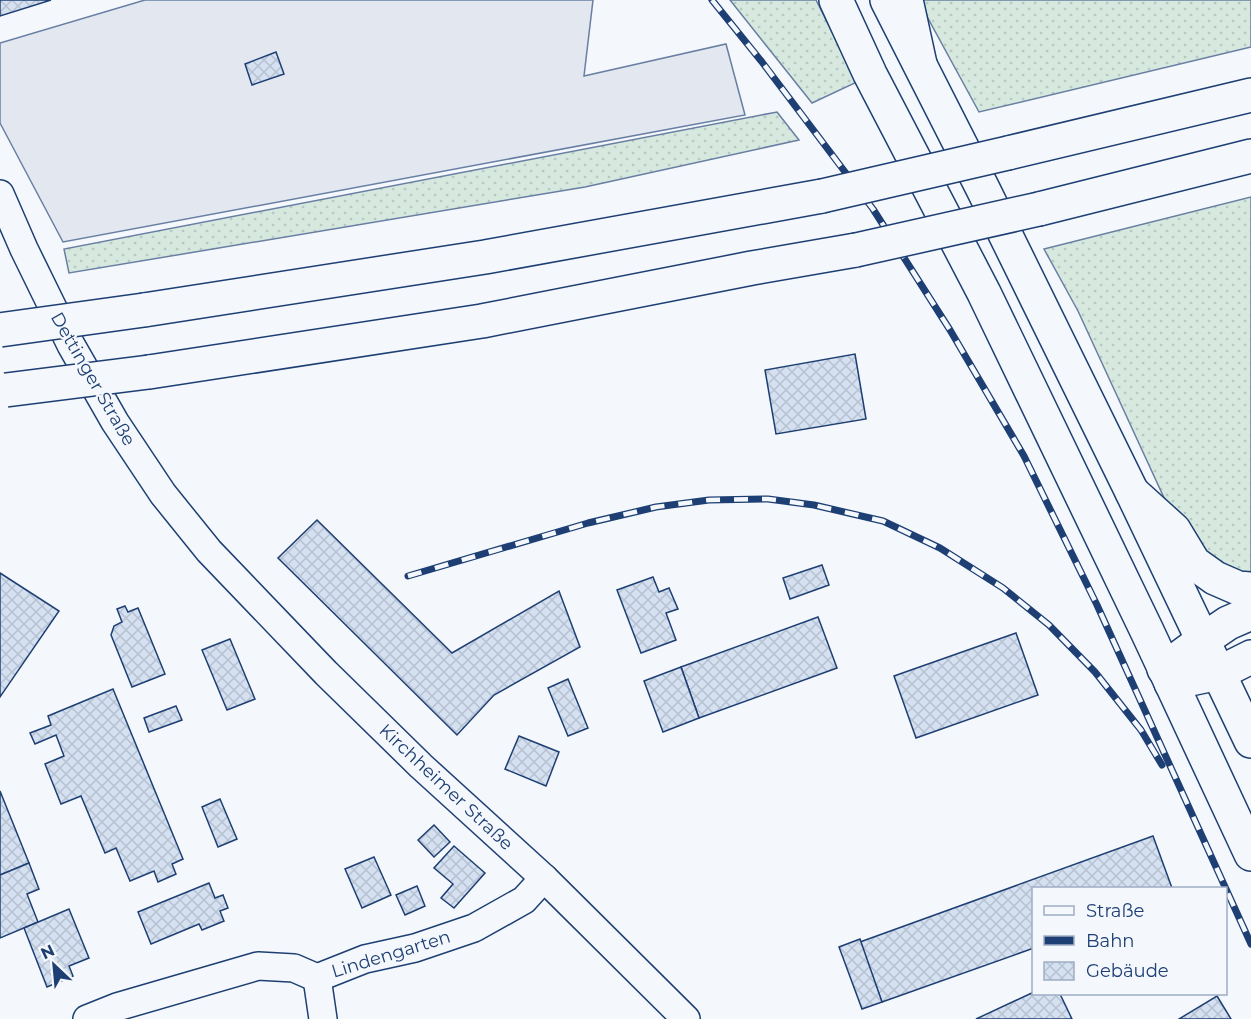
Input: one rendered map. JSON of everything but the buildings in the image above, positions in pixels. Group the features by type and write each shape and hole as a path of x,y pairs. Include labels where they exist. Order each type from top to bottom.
{"main road":[{"path":"836,0 870,74 984,293 1251,854"},
{"path":"887,0 1132,492 1251,741"},
{"path":"906,0 920,64"},
{"path":"0,330 485,257 822,196 1251,95"},
{"path":"3,391 149,372 482,321 856,250 1039,209 1251,156"},
{"path":"1132,492 1174,530 1194,563 1215,578 1238,588 1251,589"},
{"path":"1168,676 1203,640 1228,623 1251,613"},
{"path":"1168,676 1219,673 1251,657"}],"street":[{"name":"Dettinger Straße","path":"0,194 71,345 115,422 163,494 209,551"},
{"name":"Kirchheimer Straße","path":"209,551 326,673 421,766 544,878 686,1019"},
{"name":"Lindengarten","path":"87,1019 117,1007 258,966 294,968 318,978 365,959 415,948 474,928 524,900 544,878"},
{"path":"318,978 323,1019"}],"shaded area":[{"path":"145,0 593,0 584,76 726,44 745,115 63,242 0,123 0,43"},
{"path":"730,0 816,0 857,82 812,103"},
{"path":"918,0 1251,0 1251,47 979,112"},
{"path":"777,112 799,140 585,187 69,273 64,249"},
{"path":"1251,197 1251,580 1239,579 1183,539 1078,311 1044,249"}],"railway":[{"path":"712,0 873,209 950,330 1024,456 1097,605 1225,887"},
{"path":"408,576 588,523 656,507 709,500 768,499 814,505 883,521 940,548 1003,588 1049,625 1095,672 1141,730 1162,765"},
{"path":"1227,891 1251,944"}]}
